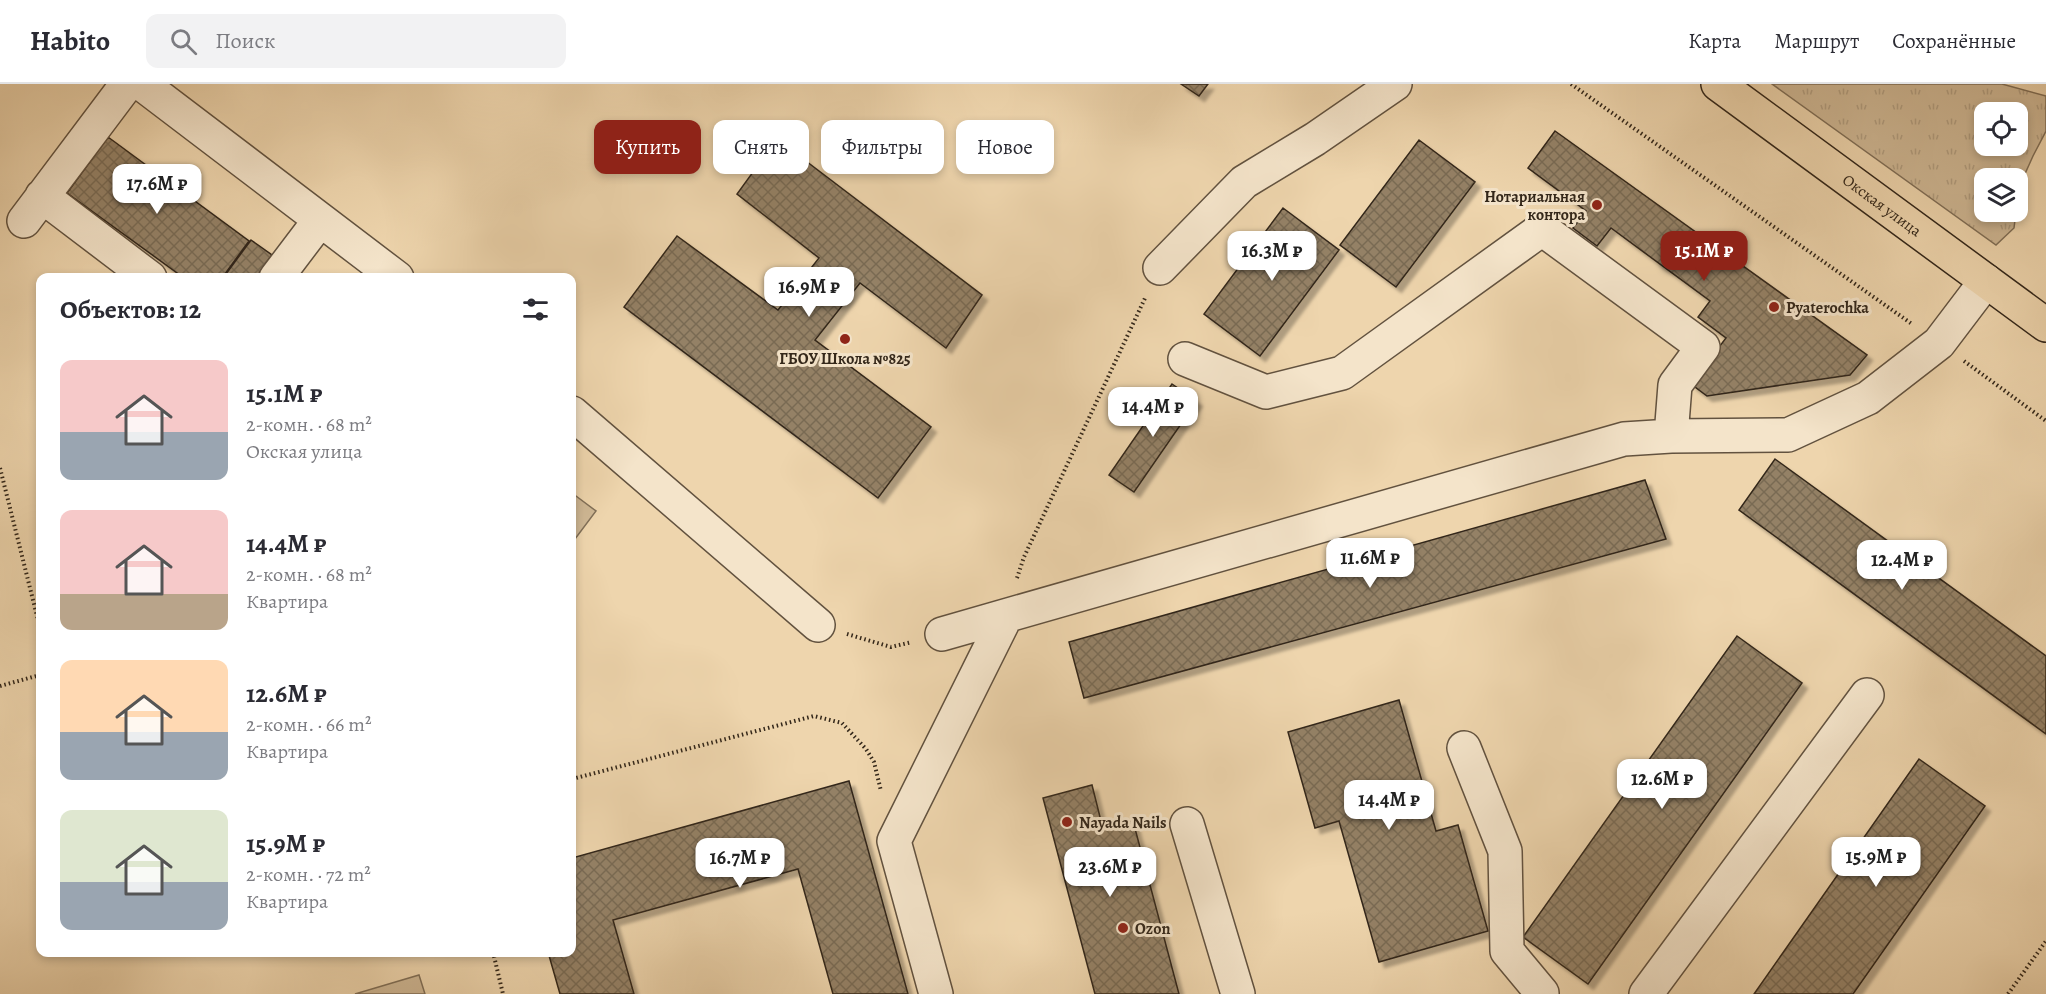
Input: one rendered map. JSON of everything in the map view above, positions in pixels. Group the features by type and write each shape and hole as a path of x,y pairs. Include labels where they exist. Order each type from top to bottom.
{"main road":[{"name":"Окская улица","path":"1718,84 2046,325"}],"lane":[{"path":"127,84 33,208 142,273"},
{"path":"141,84 390,273"},
{"path":"1160,268 1244,182 1315,139 1395,84"},
{"path":"280,273 320,220"},
{"path":"1185,359 1266,392 1342,373 1542,229 1703,347 1675,385 1671,436"},
{"path":"942,634 1624,439 1671,436 1788,435 1868,398 1939,343 1986,281"},
{"path":"576,416 818,626"},
{"path":"936,994 894,841 1006,616"},
{"path":"1646,994 1868,695"},
{"path":"1464,748 1505,851 1507,951 1542,994"},
{"path":"1187,824 1238,994"}],"path":[{"path":"1571,84 2046,421"},
{"path":"1006,616 1024,557 1160,268"},
{"path":"0,468 36,612"},
{"path":"818,626 891,647 942,634"},
{"path":"0,686 36,676"},
{"path":"576,778 814,716 842,723 866,749 874,762 894,841"},
{"path":"2008,994 2046,941"},
{"path":"494,957 503,994"}],"green space":[{"path":"1772,84 2002,84 2046,96 2046,131 2028,168 1974,168 1974,222 2015,222 2014,228 1996,245"},
{"path":"576,496 596,511 576,538"},
{"path":"419,975 425,994 355,994"}],"building":[{"path":"1181,84 1208,84 1199,96"},
{"path":"1555,131 1867,355 1850,375 1707,396 1691,384 1726,338 1698,317 1710,301 1611,228 1597,246 1573,228 1586,211 1528,168"},
{"path":"108,137 249,241 226,273 177,273 67,193"},
{"path":"1419,140 1475,182 1396,287 1340,245"},
{"path":"809,163 982,295 946,348 860,283 815,340 931,427 878,498 624,307 677,236 778,310 819,258 737,194 752,174 809,174"},
{"path":"1283,208 1339,250 1260,356 1204,314"},
{"path":"251,240 272,255 259,273 227,273"},
{"path":"1172,384 1197,401 1134,492 1109,475"},
{"path":"1775,459 2046,656 2046,734 1739,510"},
{"path":"1645,480 1666,539 1084,698 1069,642"},
{"path":"1737,636 1802,683 1588,984 1523,937"},
{"path":"1399,700 1436,831 1458,825 1488,931 1379,962 1339,821 1315,828 1288,732"},
{"path":"1919,759 1985,806 1853,994 1754,994"},
{"path":"849,781 908,994 833,994 798,869 613,920 634,994 560,994 549,957 576,957 576,857"},
{"path":"1092,785 1103,829 1133,821 1179,994 1095,994 1043,798"}],"place":[{"name":"Нотариальная контора","path":"1597,205"},
{"name":"Pyaterochka","path":"1774,307"},
{"name":"ГБОУ Школа №825","path":"845,339"},
{"name":"Nayada Nails","path":"1067,822"},
{"name":"Ozon","path":"1123,928"}]}
